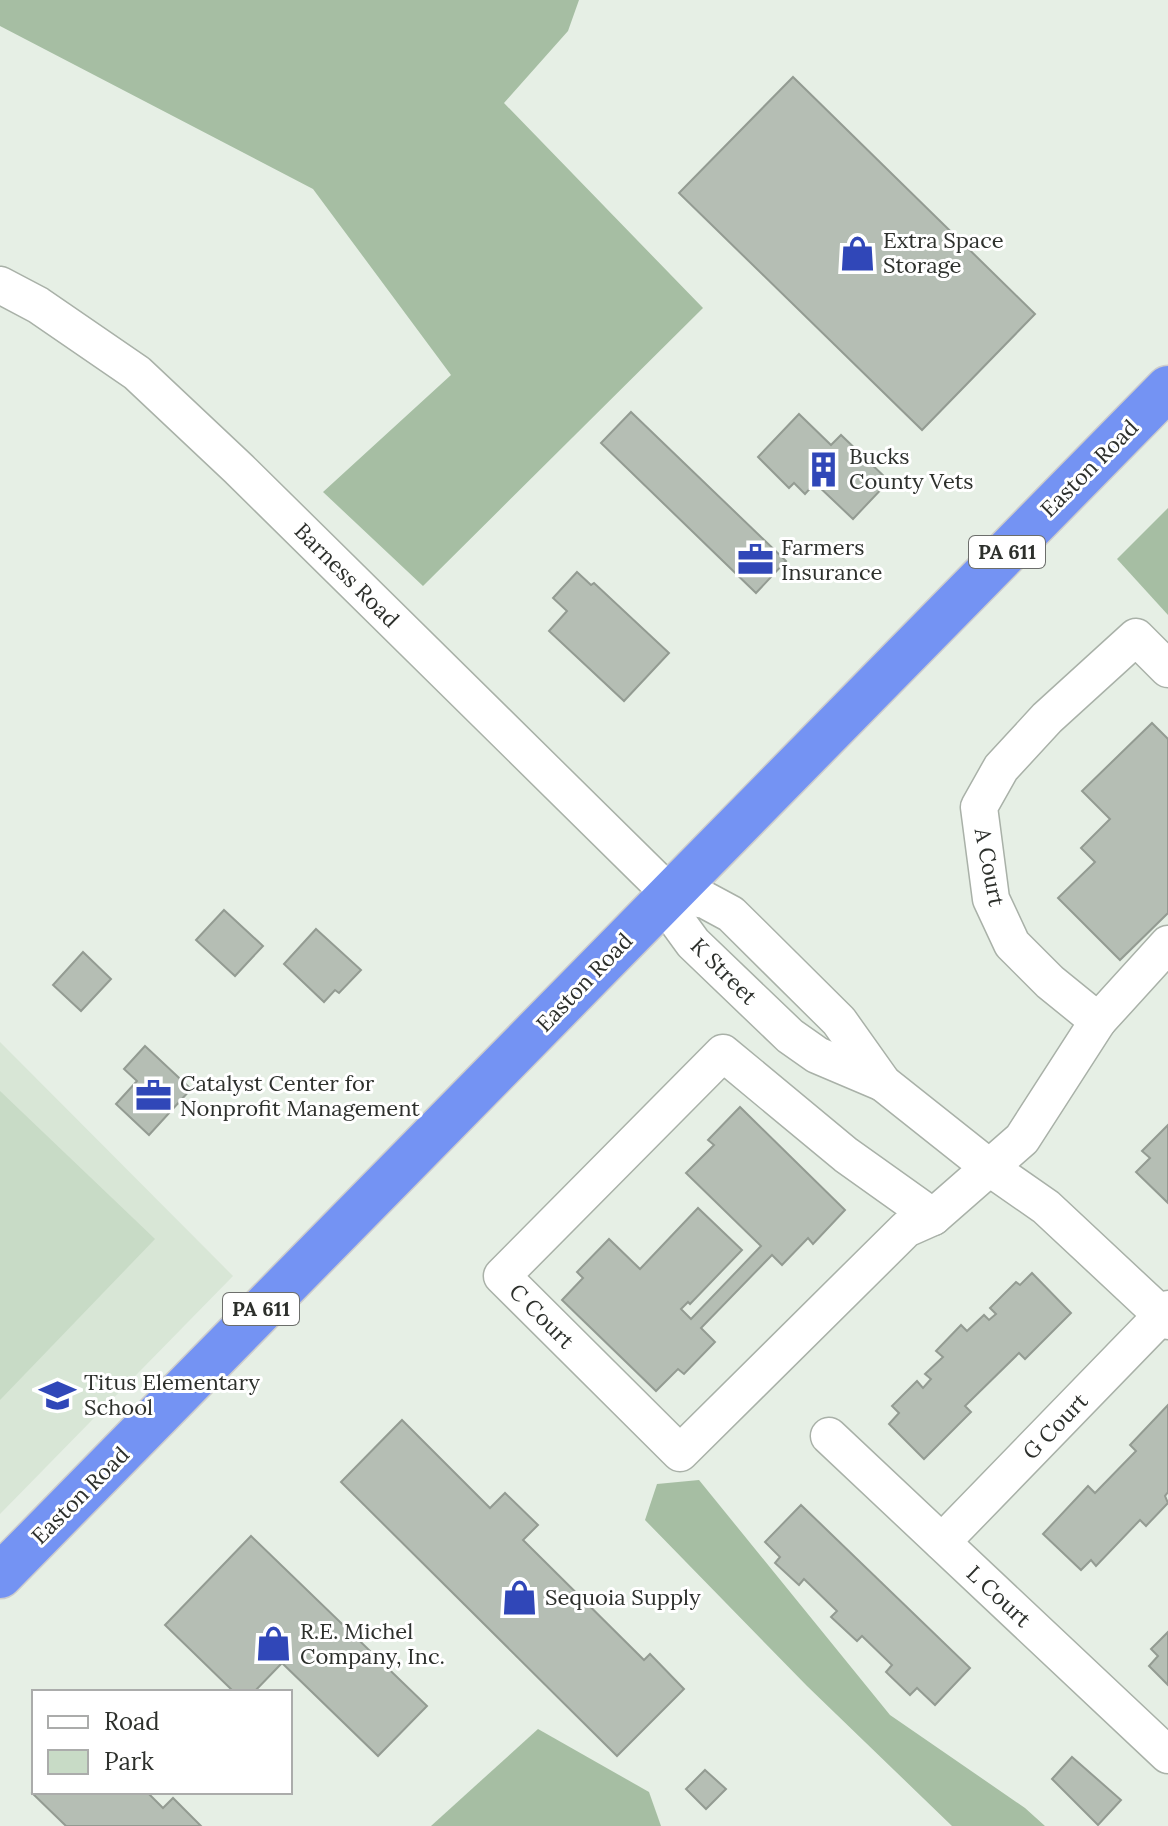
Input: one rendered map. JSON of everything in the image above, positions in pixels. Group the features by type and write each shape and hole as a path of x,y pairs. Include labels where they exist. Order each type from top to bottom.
{"highway":[{"name":"Easton Road","path":"0,1576 1168,388"}],"street":[{"name":"Barness Road","path":"0,285 38,305 137,373 239,469 670,894"},
{"name":"A Court","path":"1098,1021 1050,982 1012,944 991,899 979,807 1001,768 1047,718 1136,637 1168,669"},
{"name":"K Street","path":"883,1083 839,1021 731,914 705,900 670,894 677,921 693,943 790,1036 817,1055 883,1083 990,1168 1046,1207 1166,1315"},
{"path":"990,1168 1022,1139 1098,1021 1168,944"},
{"name":"C Court","path":"933,1217 846,1155 723,1053 502,1276 680,1453 906,1229 933,1217 990,1168"},
{"name":"G Court","path":"942,1542 1166,1315"},
{"name":"L Court","path":"829,1436 1168,1755"}],"shaded area":[{"name":"Titus Elementary School","path":"0,1042 233,1276 0,1514"}],"green space":[{"path":"0,0 579,0 568,31 504,103 703,308 423,586 323,492 451,375 313,189 0,26"},
{"path":"1168,508 1168,615 1117,559"},
{"path":"0,1091 155,1239 0,1400"},
{"path":"699,1480 890,1715 1025,1808 1045,1826 952,1826 807,1686 645,1520 657,1484"},
{"path":"538,1729 649,1792 661,1826 431,1826"}],"building":[{"name":"Extra Space Storage","path":"793,77 1035,314 922,430 679,193"},
{"path":"631,412 786,561 756,593 601,443"},
{"name":"Bucks County Vets","path":"799,414 831,445 841,435 889,481 853,519 815,483 805,494 794,483 789,488 758,457"},
{"path":"577,572 591,585 594,583 669,653 624,701 549,631 567,611 553,598"},
{"path":"1152,723 1168,739 1168,913 1120,960 1058,898 1095,862 1081,848 1110,819 1082,791"},
{"path":"224,910 263,946 235,976 196,940"},
{"path":"316,929 361,970 339,993 335,990 324,1002 284,964"},
{"path":"83,952 111,979 81,1011 53,985"},
{"name":"Catalyst Center for Nonprofit Management","path":"145,1046 191,1089 149,1135 116,1104 137,1081 124,1069"},
{"path":"740,1107 845,1210 813,1244 808,1238 782,1265 772,1255 701,1328 715,1342 684,1374 678,1369 656,1391 562,1300 583,1278 577,1272 609,1239 640,1269 698,1208 742,1250 690,1304 688,1302 681,1309 691,1319 761,1246 686,1173 714,1145 708,1140"},
{"path":"1168,1125 1168,1203 1136,1172 1150,1158 1142,1151"},
{"path":"1032,1273 1071,1313 1025,1359 1019,1353 965,1406 971,1412 924,1459 889,1424 899,1413 892,1406 917,1381 923,1388 931,1379 925,1374 943,1357 936,1351 961,1325 967,1331 984,1315 989,1320 996,1314 990,1308 1016,1282 1020,1285"},
{"path":"1168,1405 1168,1492 1165,1496 1168,1503 1146,1526 1140,1520 1096,1566 1091,1560 1081,1570 1043,1534 1088,1486 1095,1493 1136,1451 1130,1445"},
{"name":"Sequoia Supply","path":"402,1420 490,1508 505,1493 538,1525 523,1540 644,1660 650,1654 684,1689 617,1756 341,1482"},
{"path":"801,1505 970,1668 935,1705 917,1688 910,1695 886,1672 892,1665 862,1636 857,1641 831,1617 837,1611 804,1579 799,1585 775,1563 780,1557 765,1542"},
{"name":"R.E. Michel Company, Inc.","path":"251,1536 427,1706 378,1756 282,1663 256,1690 232,1690 165,1625"},
{"path":"1168,1632 1168,1685 1149,1666 1158,1656 1151,1649"},
{"path":"1072,1757 1121,1800 1098,1825 1052,1779"},
{"path":"705,1770 726,1789 706,1809 686,1789"},
{"path":"33,1794 149,1794 163,1808 173,1798 201,1826 66,1826"}],"place":[{"name":"Extra Space Storage","path":"857,253"},
{"name":"Bucks County Vets","path":"823,469"},
{"name":"Farmers Insurance","path":"755,560"},
{"name":"Catalyst Center for Nonprofit Management","path":"154,1096"},
{"name":"Titus Elementary School","path":"58,1395"},
{"name":"Sequoia Supply","path":"519,1597"},
{"name":"R.E. Michel Company, Inc.","path":"274,1644"}]}
